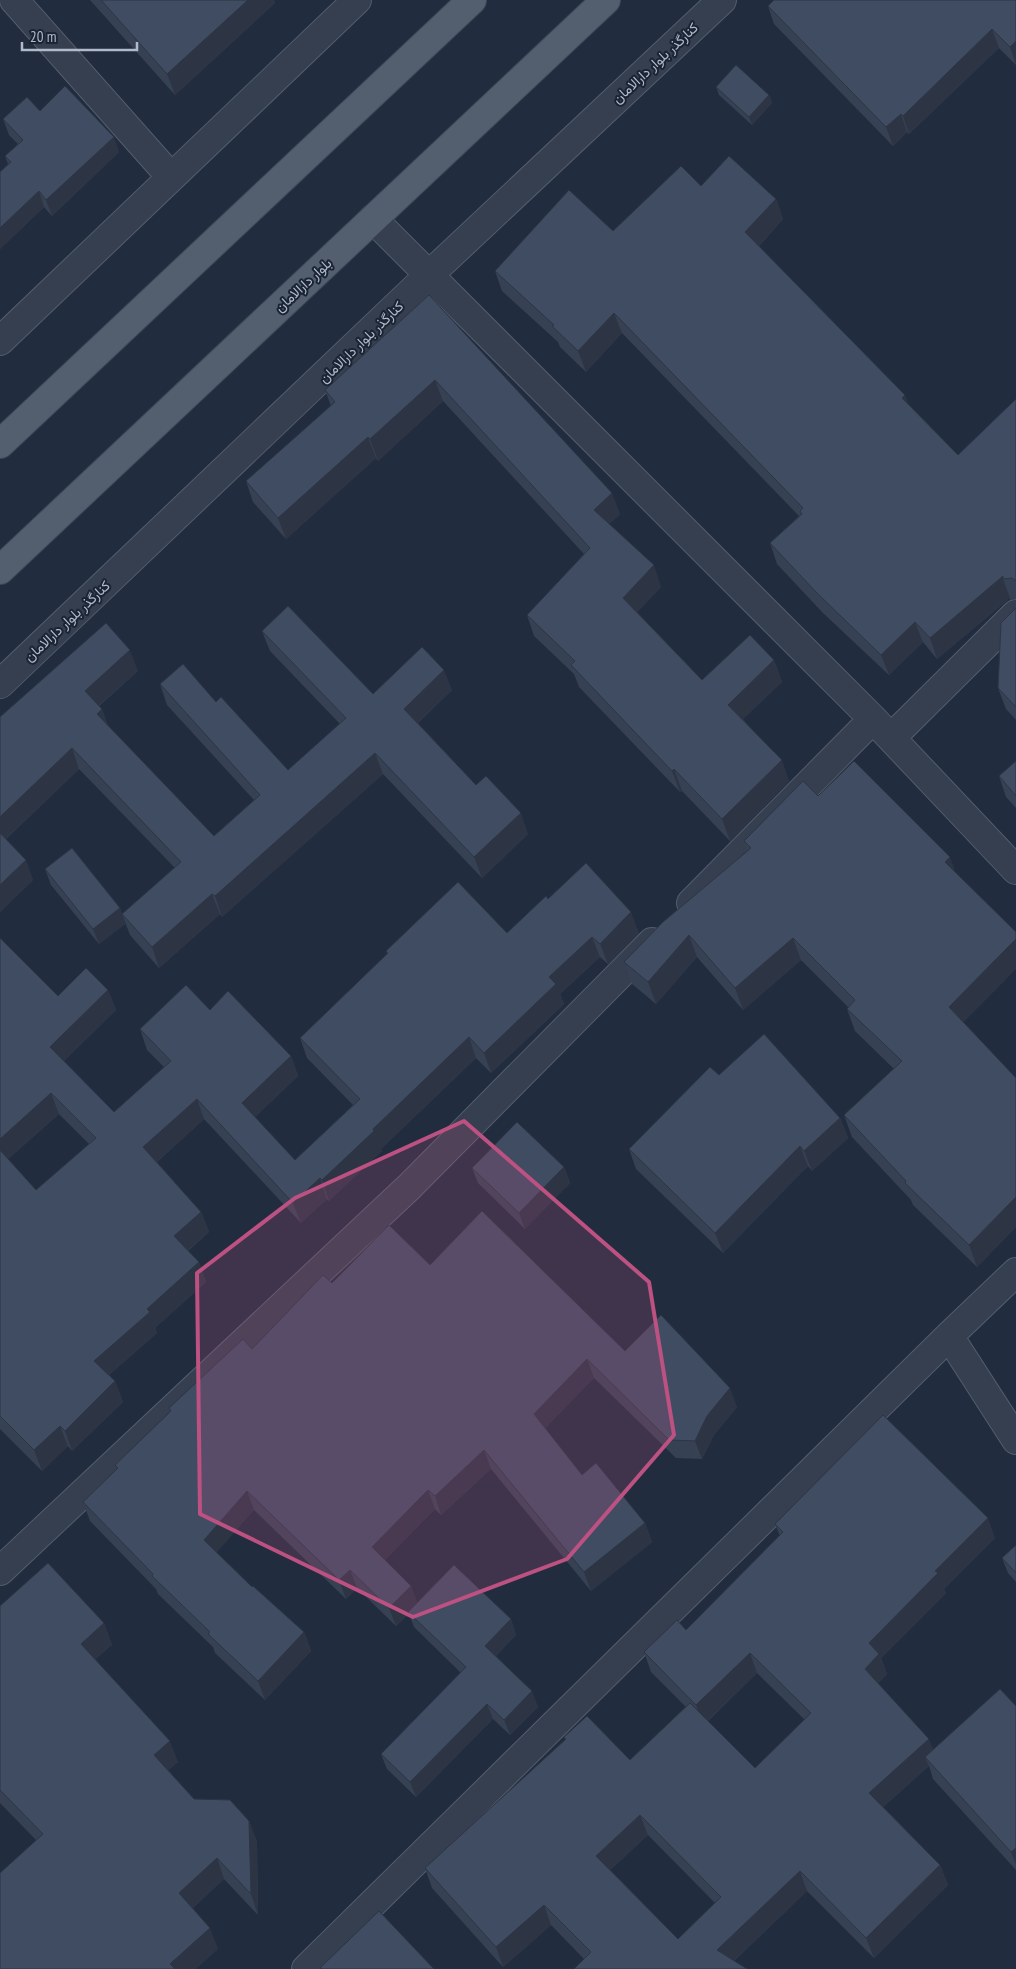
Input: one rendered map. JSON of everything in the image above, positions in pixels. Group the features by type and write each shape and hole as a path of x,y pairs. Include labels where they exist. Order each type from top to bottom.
{"main road":[{"path":"0,444 472,0"},
{"name":"بلوار دارالامان","path":"0,570 606,0"}],"street":[{"path":"14,0 171,177"},
{"path":"0,340 357,0"},
{"name":"کنارگذر بلوار دارالامان","path":"0,684 722,0"},
{"path":"373,219 882,729 1016,870"},
{"path":"0,1571 409,1187 673,921 882,729 1016,614"},
{"path":"306,1969 948,1336 1016,1272"},
{"path":"948,1336 1016,1440"}],"highlighted area":[{"path":"464,1121 649,1282 674,1435 567,1559 413,1617 200,1514 197,1273 295,1198"}],"building":[{"path":"101,0 248,0 167,74"},
{"path":"774,0 1016,0 1016,41 1010,47 992,29 903,116 901,114 886,127 768,6"},
{"path":"736,65 769,95 749,117 716,87"},
{"path":"65,86 114,137 46,200 39,191 0,228 0,172 11,162 5,156 23,140 3,119 27,97 40,111"},
{"path":"729,156 776,199 745,232 905,395 902,398 958,455 1016,399 1016,581 1012,578 1003,579 1003,576 930,638 915,622 881,655 816,592 770,543 802,514 800,511 803,508 614,313 578,351 552,326 554,325 495,271 569,190 613,231 681,166 701,186"},
{"path":"429,295 612,493 594,510 654,565 623,598 702,680 750,635 774,660 728,705 782,760 722,819 674,769 672,771 571,665 575,661 527,615 590,548 435,380 278,518 246,481 335,402 325,390"},
{"path":"288,606 373,694 422,647 444,670 404,709 476,785 486,776 521,813 474,857 375,753 215,896 212,894 152,947 122,914 181,862 72,748 0,817 0,717 106,623 130,650 85,691 102,709 97,714 214,836 260,795 160,684 183,664 216,702 221,697 288,770 346,718 262,631"},
{"path":"1016,608 1016,707 998,688 1001,623"},
{"path":"854,761 950,857 945,862 1016,932 1016,939 949,1007 1016,1078 1016,1197 969,1245 905,1183 906,1181 844,1115 902,1061 847,1009 855,1000 793,938 735,988 689,935 648,982 624,962 663,922 751,848 744,841 803,781 818,796"},
{"path":"1016,761 1016,796 999,776"},
{"path":"0,833 26,860 0,885"},
{"path":"72,848 120,908 93,929 45,869"},
{"path":"586,863 631,912 600,944 592,937 549,977 556,984 484,1053 469,1037 373,1129 374,1131 322,1180 320,1178 293,1203 197,1099 143,1147 201,1212 174,1236 199,1262 147,1309 150,1312 94,1361 115,1381 65,1431 60,1426 34,1450 0,1416 0,1150 36,1190 96,1138 51,1093 0,1139 0,938 58,996 86,968 108,990 50,1047 114,1112 171,1061 140,1029 186,985 210,1010 228,991 291,1056 242,1103 295,1160 360,1099 300,1038 458,882 507,933 546,896 548,899"},
{"path":"764,1034 840,1118 804,1151 800,1146 715,1233 629,1149 710,1067 719,1075"},
{"path":"517,1122 564,1167 519,1213 472,1168"},
{"path":"482,1211 625,1351 661,1315 730,1388 707,1416 695,1441 669,1440 587,1359 534,1414 582,1475 596,1463 645,1523 584,1572 484,1450 435,1496 428,1490 372,1547 411,1586 389,1608 350,1570 339,1580 247,1491 204,1540 252,1587 304,1632 258,1681 208,1634 210,1632 152,1576 153,1574 83,1502 118,1468 115,1465 171,1411 169,1408 243,1339 252,1349 323,1275 332,1283 389,1225 430,1265"},
{"path":"883,1415 988,1518 935,1571 938,1573 869,1643 879,1654 865,1669 929,1739 869,1793 940,1865 866,1938 800,1871 717,1950 747,1969 574,1969 591,1952 544,1905 496,1947 425,1868 566,1739 564,1737 587,1716 630,1760 690,1703 755,1768 811,1713 750,1653 696,1705 644,1652 677,1620 686,1630 783,1532 775,1524","holes":["640,1815 721,1897 678,1939 596,1856"]},
{"path":"1016,1545 1016,1573 1002,1558"},
{"path":"48,1563 104,1623 81,1644 170,1741 154,1755 194,1799 230,1800 249,1821 251,1894 217,1858 179,1893 210,1928 170,1964 175,1969 0,1969 0,1873 43,1834 0,1790 0,1606"},
{"path":"454,1565 511,1619 485,1646 532,1691 504,1720 487,1704 410,1782 381,1754 466,1667 408,1612"},
{"path":"1000,1689 1016,1706 1016,1848 1011,1852 925,1757"},
{"path":"379,1911 434,1969 320,1968"}]}
